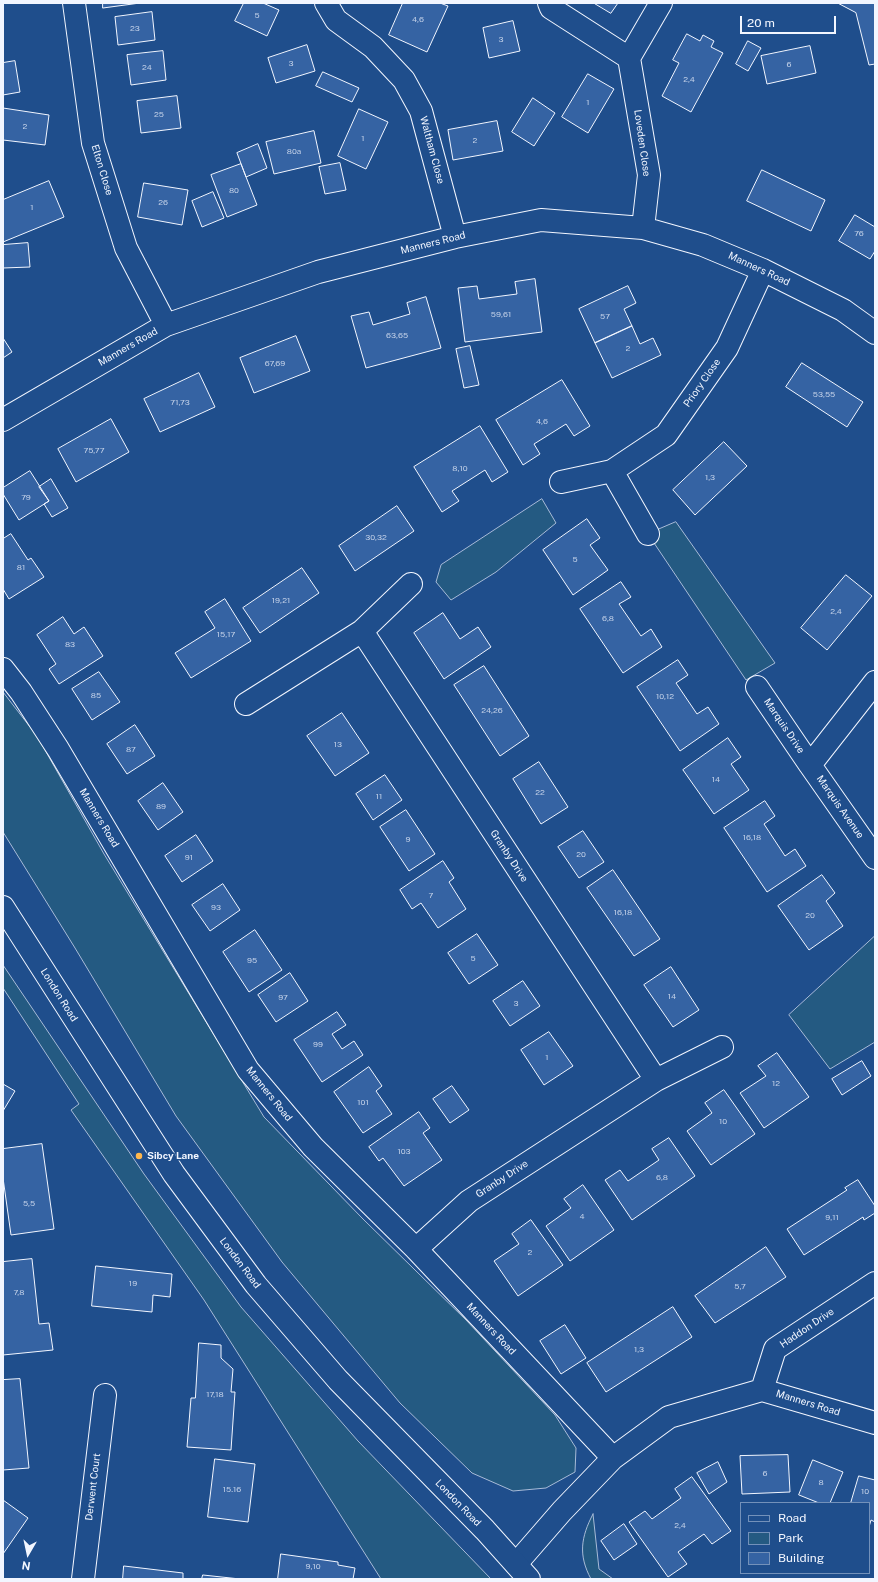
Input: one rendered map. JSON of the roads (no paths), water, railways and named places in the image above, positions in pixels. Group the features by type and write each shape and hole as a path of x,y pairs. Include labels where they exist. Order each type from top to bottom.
{"street":[{"name":"Elton Close","path":"74,3 93,143 126,248 166,325"},
{"name":"Waltham Close","path":"326,3 336,20 373,47 404,80 421,110 455,237"},
{"path":"549,3 551,8 629,58 661,3"},
{"name":"Loveden Close","path":"629,58 649,175 643,228"},
{"name":"Manners Road","path":"3,420 166,325 318,272 455,237 541,220 643,228 703,245 763,270 843,310 875,333"},
{"name":"Priory Close","path":"561,482 612,470 666,435 727,348 763,270"},
{"path":"612,470 648,534"},
{"path":"246,704 362,631 411,584"},
{"name":"Granby Drive","path":"362,631 656,1080"},
{"name":"Manners Road","path":"3,669 21,692 58,749 248,1070 313,1147 416,1249 613,1458"},
{"name":"Marquis Avenue","path":"875,682 810,765 875,858"},
{"name":"Marquis Drive","path":"757,687 810,765"},
{"name":"London Road","path":"3,907 174,1174 256,1285 338,1380 522,1572"},
{"name":"Granby Drive","path":"416,1249 469,1201 656,1080 722,1047"},
{"name":"Haddon Drive","path":"762,1390 775,1349 875,1283"},
{"name":"Manners Road","path":"522,1572 562,1511 613,1458 669,1417 762,1390 875,1423"},
{"name":"Derwent Court","path":"83,1579 104,1395"}],"place":[{"name":"Sibcy Lane","path":"139,1156"}]}
